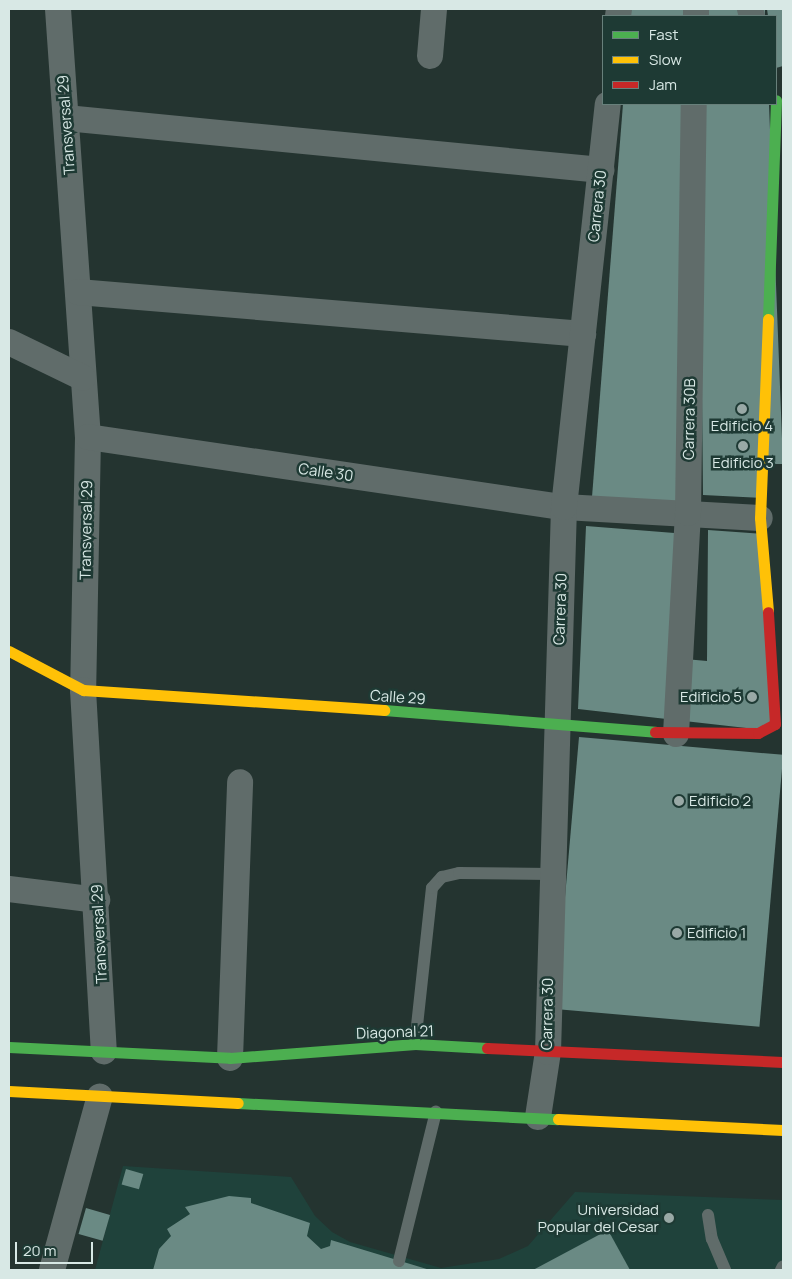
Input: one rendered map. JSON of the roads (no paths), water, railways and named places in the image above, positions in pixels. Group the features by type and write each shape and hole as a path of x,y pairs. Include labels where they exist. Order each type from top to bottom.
{"main road":[{"path":"760,518 776,105"},
{"name":"Calle 29","path":"9,651 83,690 555,722 676,734 758,733 775,724 776,705 760,518"},
{"name":"Diagonal 21","path":"9,1047 230,1058 415,1044 783,1062"},
{"path":"9,1091 538,1116 783,1130"}],"street":[{"name":"Transversal 29","path":"58,9 88,437 83,690 97,900 104,1051"},
{"path":"430,56 434,9"},
{"name":"Carrera 30","path":"538,1116 548,1052 550,874 564,507 608,105"},
{"name":"Carrera 30B","path":"676,734 688,513 694,105"},
{"path":"66,118 601,170"},
{"path":"78,292 583,334"},
{"path":"9,342 83,378"},
{"name":"Calle 30","path":"88,437 564,507 760,518"},
{"path":"230,1058 240,782"},
{"path":"9,889 97,900"},
{"path":"52,1270 100,1096"}],"lane":[{"path":"415,1044 432,888 442,877 459,873 550,874"},
{"path":"399,1260 436,1111"},
{"path":"708,1215 712,1240 725,1270"},
{"path":"781,1270 783,1266"}],"place":[{"name":"Edificio 4","path":"742,409"},
{"name":"Edificio 3","path":"743,446"},
{"name":"Edificio 5","path":"752,697"},
{"name":"Edificio 2","path":"679,801"},
{"name":"Edificio 1","path":"677,933"},
{"name":"Universidad Popular del Cesar","path":"669,1218"}]}
